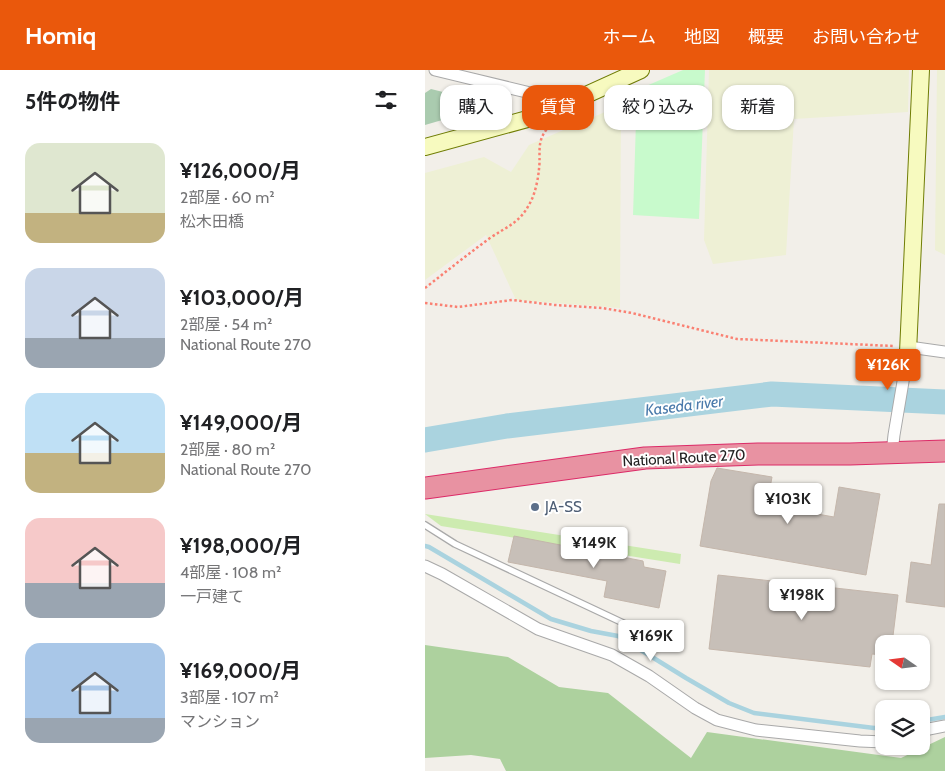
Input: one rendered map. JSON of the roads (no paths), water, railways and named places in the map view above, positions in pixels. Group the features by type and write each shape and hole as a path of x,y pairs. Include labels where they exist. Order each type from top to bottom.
{"highway":[{"name":"National Route 270","path":"425,488 645,458 758,454 893,444 945,451"}],"street":[{"path":"435,70 522,91"},
{"path":"594,91 641,70"},
{"path":"893,444 908,349 921,70"},
{"path":"425,147 522,120"},
{"path":"908,349 945,352"},
{"path":"425,566 538,629 612,655 649,676 695,708 717,720 756,730 875,742"},
{"path":"930,729 945,726"}],"lane":[{"path":"425,525 455,544 636,629"}],"waterway":[{"name":"Kaseda river","path":"425,440 507,426 772,394 945,402"},
{"path":"425,546 551,619 591,631 618,636 729,703 754,713 875,728"},
{"path":"930,720 945,717"}],"place":[{"name":"JA-SS","path":"535,507"}]}
